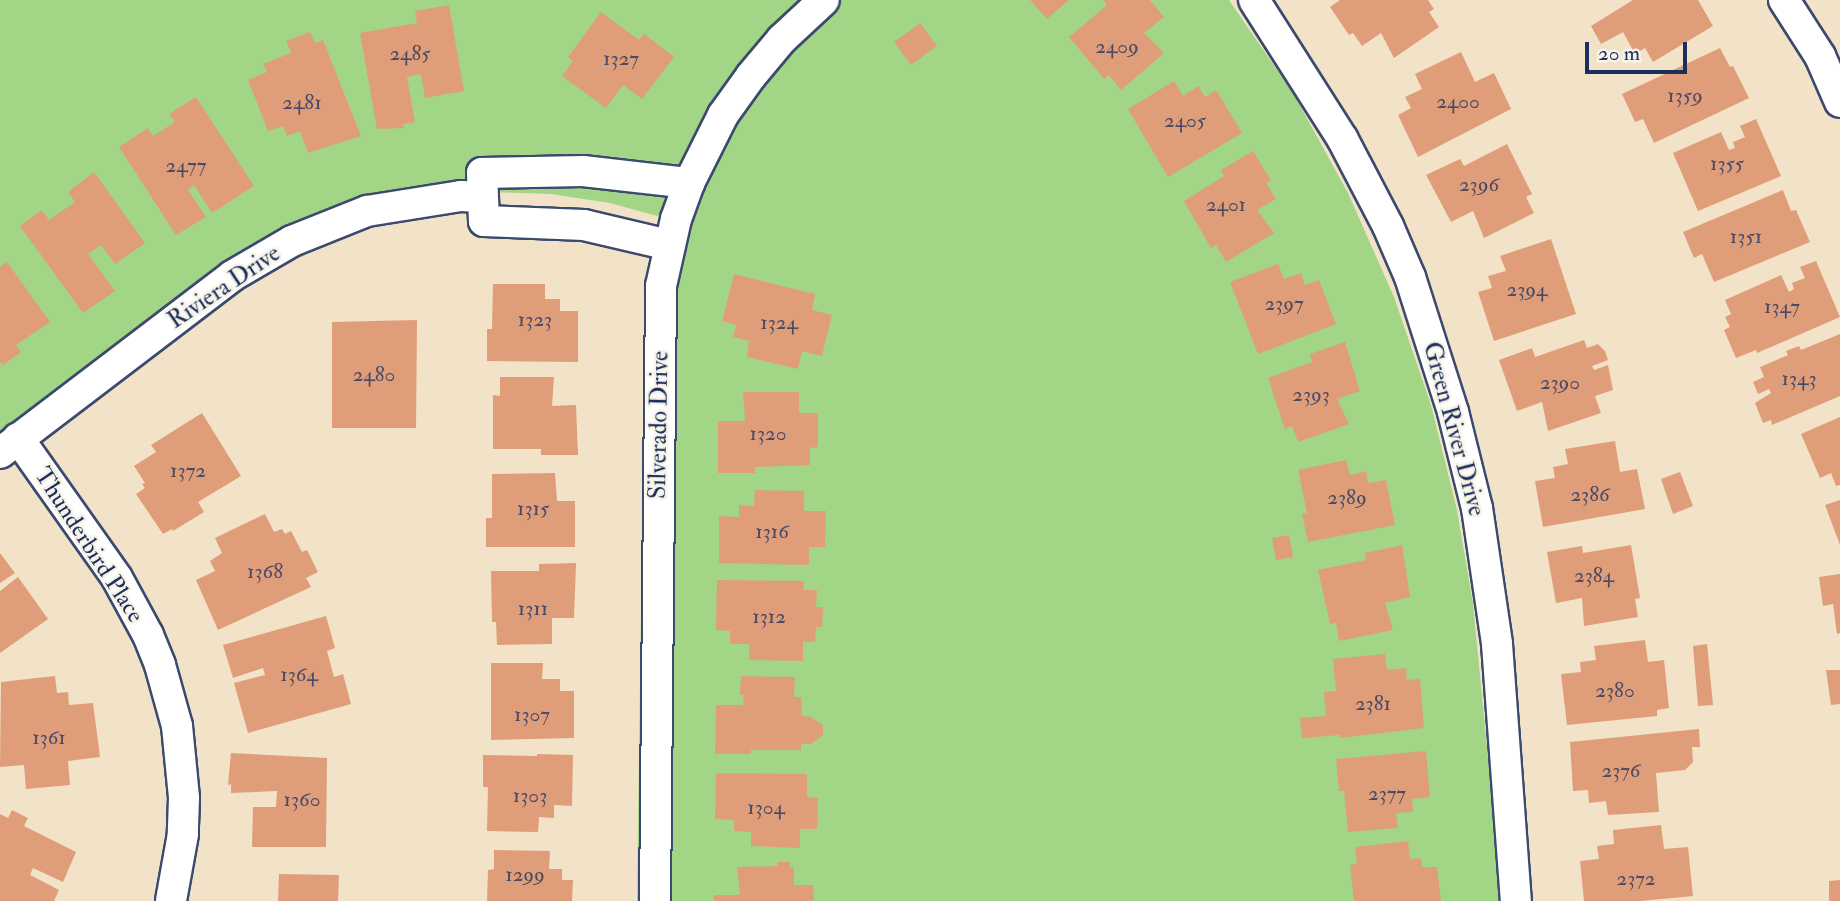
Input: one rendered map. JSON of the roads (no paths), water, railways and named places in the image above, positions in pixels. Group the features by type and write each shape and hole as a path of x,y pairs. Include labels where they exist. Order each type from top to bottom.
{"street":[{"name":"Silverado Drive","path":"655,901 660,286 669,244 689,183 723,115 782,39 824,0"},
{"name":"Green River Drive","path":"1254,0 1342,138 1388,226 1414,290 1453,412 1477,508 1497,644 1516,901"},
{"path":"1784,0 1820,56 1840,103"},
{"path":"669,244 584,225 484,221 482,173 583,171 689,183"},
{"name":"Riviera Drive","path":"9,445 232,276 292,242 367,211 461,196 481,197"},
{"name":"Thunderbird Place","path":"9,445 117,578 160,665 177,726 184,799 181,846 171,901"}]}
